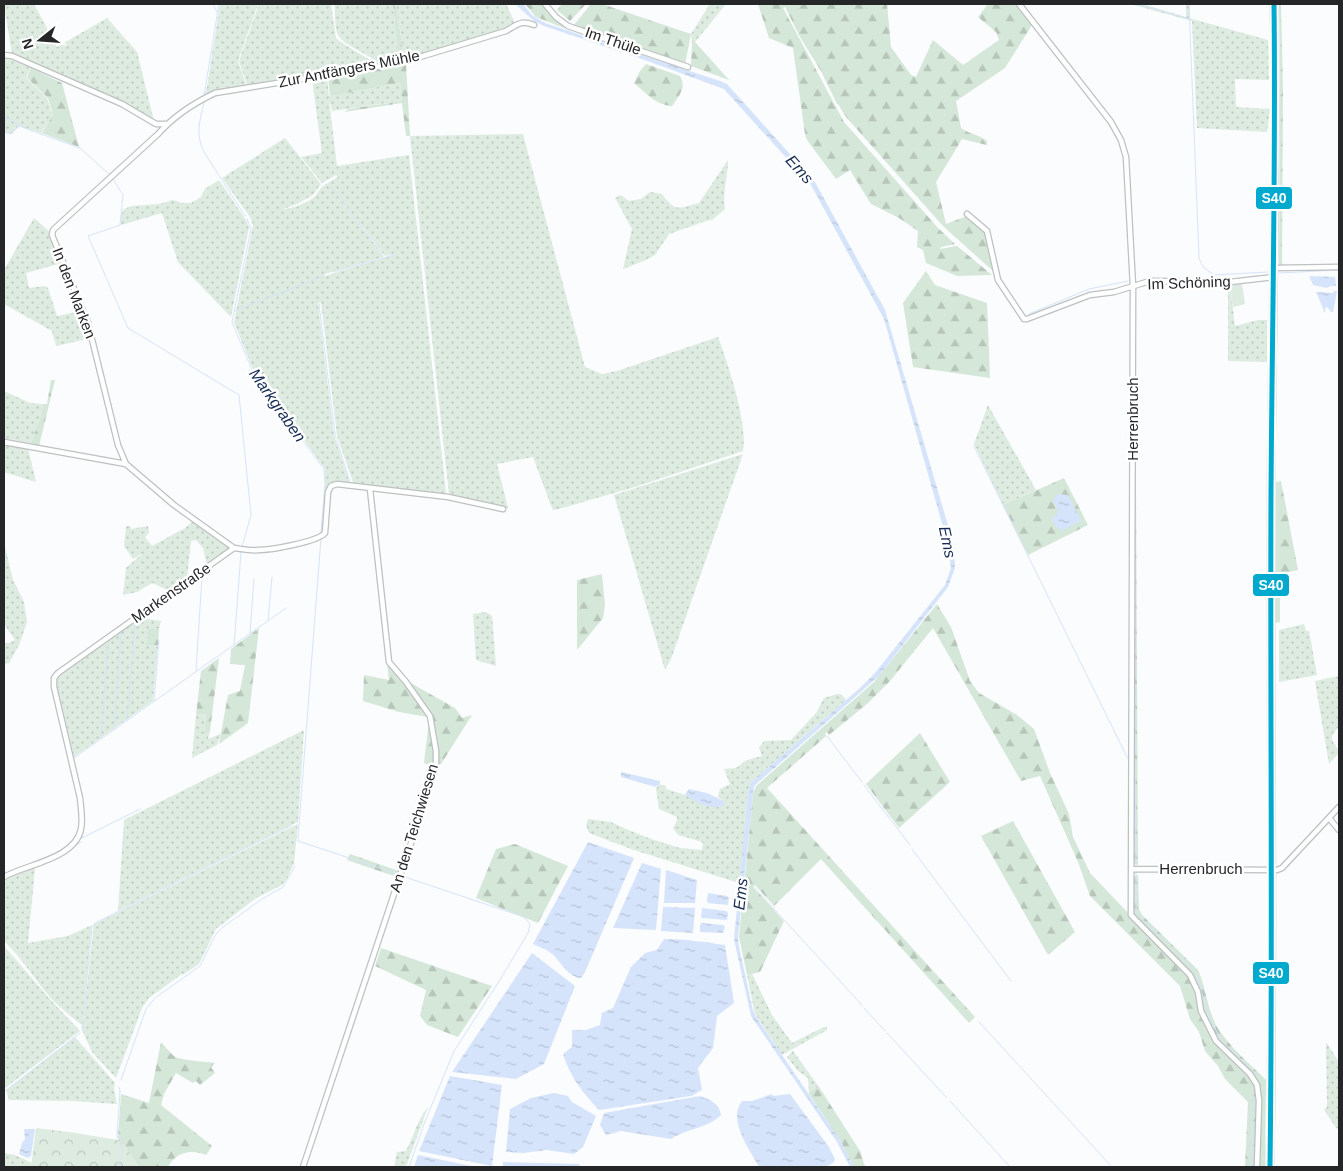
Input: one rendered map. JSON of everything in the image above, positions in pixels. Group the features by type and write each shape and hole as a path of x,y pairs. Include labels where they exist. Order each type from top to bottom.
{"main road":[{"path":"1270,1167 1274,4"}],"street":[{"name":"Im Thüle","path":"545,4 556,17 568,26 688,67"},
{"name":"Herrenbruch","path":"1019,4 1111,122 1121,140 1126,157 1133,286 1131,915 1190,975 1198,992 1201,1011 1216,1041 1250,1074 1257,1085 1259,1101 1257,1167"},
{"name":"Zur Antfängers Mühle","path":"167,124 201,100 215,94 400,62 506,32 521,22 534,25"},
{"path":"4,55 12,56 122,104 156,124 167,124"},
{"path":"156,124 158,134"},
{"name":"In den Marken","path":"167,124 52,232 52,235 88,323 118,445 126,464 174,505 234,548"},
{"name":"Im Schöning","path":"967,214 987,231 998,280 1024,319 1090,295 1114,292 1150,281 1230,282 1274,277"},
{"path":"1274,268 1339,267"},
{"path":"4,442 126,464"},
{"path":"234,548 258,550 302,542 322,536 325,533 328,492 331,486 337,484 448,497 503,509"},
{"name":"An den Teichwiesen","path":"303,1167 436,768 436,750 430,716 389,662 370,489"},
{"name":"Markenstraße","path":"4,877 59,854 74,844 81,829 80,798 54,687 54,678 58,673 234,548"},
{"path":"1272,869 1282,868 1339,807"},
{"path":"1329,818 1339,830"},
{"name":"Herrenbruch","path":"1131,869 1272,869"}],"green space":[{"path":"4,4 34,4 57,47 107,18 137,52 154,121 12,55"},
{"path":"220,4 258,4 238,61 246,85 206,93"},
{"path":"259,4 331,4 336,38 373,63 247,85 239,61"},
{"path":"334,4 393,4 398,60 377,63 341,39 336,28"},
{"path":"393,4 396,4 404,57 413,57 401,61 398,60"},
{"path":"396,4 506,4 516,25 504,31 413,57 404,57"},
{"path":"525,4 544,4 565,26 564,28 536,17"},
{"path":"562,4 586,4 570,21 557,10"},
{"path":"591,4 602,4 691,34 685,64 573,26"},
{"path":"710,4 726,4 695,42 692,43 691,34"},
{"path":"758,4 887,4 891,47 911,75 916,77 933,40 963,65 999,40 996,32 978,17 988,4 1016,4 1032,25 1005,68 956,101 961,128 984,139 987,141 987,145 962,139 936,182 946,224 967,216 986,232 994,272 943,226 846,117 837,104 785,7 783,8 844,122 939,229 955,244 941,247 940,249 957,246 992,275 957,276 926,263 923,250 917,247 918,231 899,218 871,204 850,170 836,179 807,140 805,134 793,48 769,38"},
{"path":"1130,4 1142,4 1186,17 1186,4 1190,4 1190,18 1192,19 1268,40 1269,80 1235,79 1236,107 1270,109 1267,132 1197,128 1192,21"},
{"path":"1279,4 1281,4 1283,90 1282,262 1283,265 1305,266 1279,265"},
{"path":"695,42 729,80 691,66 692,43"},
{"path":"4,57 31,68 26,78 47,98 53,116 41,133 19,126 11,134 4,131"},
{"path":"406,64 410,136 406,136 402,103 344,112 349,109 402,101 400,83 330,96 328,76"},
{"path":"646,64 680,76 683,84 682,88 672,106 656,101 634,83"},
{"path":"31,68 62,83 79,147 42,133 53,115 48,98 27,78"},
{"path":"327,77 329,96 400,83 402,101 332,111 329,100 337,166 409,155 446,493 444,495 354,485 337,436 321,302 318,303 334,435 350,484 331,485 325,489 325,469 254,372 234,322 253,225 250,217 222,178 285,138 321,184 313,195 281,210 297,206 309,200 323,186 338,177 336,175 322,183 301,157 322,153 312,79","holes":["328,183 385,256 396,254 325,276 325,274 384,257"]},
{"path":"523,134 585,367 602,374 617,371 718,337 732,378 740,410 744,439 743,451 635,487 553,510 533,457 497,464 508,508 449,494 410,136"},
{"path":"728,160 724,197 725,209 712,220 669,234 655,255 623,269 632,229 615,198 621,195 629,201 641,199 650,192 662,194 670,204 678,208 699,203"},
{"path":"219,180 249,227 231,317 178,262 162,213 121,225 121,215 124,209 132,206 159,204 173,200 191,203 201,197 205,189"},
{"path":"34,218 51,233 62,263 26,273 29,288 44,286 48,288 57,316 82,311 91,338 56,346 52,331 4,304 4,270"},
{"path":"926,271 935,285 987,303 990,378 913,367 903,303"},
{"path":"1242,284 1245,304 1233,307 1230,285"},
{"path":"1228,285 1230,285 1235,326 1258,320 1267,320 1267,362 1228,361"},
{"path":"1135,293 1138,865 1131,863"},
{"path":"51,380 55,380 39,446 31,443 40,419 43,404 47,404"},
{"path":"4,391 30,403 43,404 40,419 31,443 4,438"},
{"path":"988,405 1036,490 1003,505 974,444"},
{"path":"4,443 28,448 36,482 4,472"},
{"path":"743,454 671,659 665,670 614,495"},
{"path":"1064,478 1088,525 1028,555 1003,505"},
{"path":"1281,481 1298,570 1280,574 1280,622 1275,623 1276,482"},
{"path":"193,521 228,545 228,551 207,565 203,548 196,540 191,541 187,578 170,591 152,583 137,592 123,595 126,568 143,553 133,559 124,546 126,526 130,526 131,529 148,526 149,533 145,537 152,546 185,528"},
{"path":"4,543 13,580 24,602 27,622 19,645 9,663 4,664 4,643 15,640 4,624"},
{"path":"602,574 605,605 603,618 577,650 577,580"},
{"path":"937,604 951,627 970,681 979,693 1017,715 1034,729 1050,773 1069,814 1073,837 1090,873 1131,916 1133,877 1138,875 1139,909 1142,915 1198,970 1216,1025 1233,1047 1266,1080 1265,1167 1245,1167 1248,1102 1225,1079 1218,1066 1205,1051 1199,1032 1190,1019 1180,986 1090,896 1078,862 1040,776 1021,781 933,628 890,681 867,704 829,735 827,732 826,736 767,788 975,1017 969,1023 821,859 774,906 755,885 753,887 784,921 760,972 747,975 739,937 753,794 756,786 874,682"},
{"path":"148,611 148,619 161,621 159,629 148,628 146,644 158,645 153,701 74,757 56,679 60,673"},
{"path":"486,612 492,616 496,666 476,660 473,614"},
{"path":"1304,624 1306,631 1309,631 1317,675 1279,682 1279,630"},
{"path":"148,628 159,629 158,645 146,645"},
{"path":"259,628 248,723 219,744 228,695 240,691 245,665 230,664 231,649"},
{"path":"219,658 210,731 204,733 206,714 196,715 201,671"},
{"path":"387,663 404,682 428,717 399,712 363,701 364,675 389,680"},
{"path":"1339,676 1339,727 1335,731 1332,740 1339,753 1329,764 1315,681"},
{"path":"407,681 455,708 462,718 472,715 441,764 438,765 433,721"},
{"path":"841,694 846,700 751,782 748,792 740,880 736,882 631,849 589,833 586,825 588,819 611,822 654,840 680,848 702,850 703,843 678,835 673,828 677,817 659,809 656,789 659,784 666,786 666,789 685,795 724,801 718,797 720,789 730,784 724,769 736,768 747,760 762,756 759,748 764,741 791,740 816,713 824,698"},
{"path":"206,714 204,732 210,731 208,739 221,734 217,745 192,758 196,715"},
{"path":"429,720 434,753 434,767 424,763"},
{"path":"304,730 298,822 118,911 124,820"},
{"path":"920,733 950,782 899,828 866,784"},
{"path":"1013,821 1075,932 1048,955 981,836"},
{"path":"298,824 294,863 287,879 282,885 256,898 216,929 199,964 149,998 142,1008 116,1078 92,1052 82,1030 94,924"},
{"path":"515,844 568,866 538,923 476,898 496,849"},
{"path":"350,854 399,871 397,877 347,860"},
{"path":"35,868 28,943 68,936 92,925 82,1025 49,996 4,941 4,881"},
{"path":"4,946 80,1031 4,1089"},
{"path":"381,948 492,986 458,1037 427,1025 420,1016 426,990 375,966"},
{"path":"752,974 772,1015 792,1043 824,1027 827,1027 827,1030 782,1055 755,1014 747,975"},
{"path":"75,1037 115,1083 114,1089 117,1104 9,1100 6,1090"},
{"path":"161,1042 175,1057 215,1063 211,1067 215,1073 200,1085 196,1081 193,1083 176,1073 164,1094 161,1105 212,1146 206,1155 195,1152 184,1153 175,1158 168,1167 139,1167 118,1137 121,1094 149,1103"},
{"path":"1326,1042 1339,1062 1339,1127 1337,1129 1324,1110 1327,1107"},
{"path":"793,1051 819,1087 813,1089 809,1094 808,1078 798,1071 787,1057"},
{"path":"819,1087 860,1151 865,1167 854,1167 840,1140 809,1094 813,1089"},
{"path":"428,1107 406,1167 394,1167 397,1152 406,1151 418,1123"},
{"path":"36,1128 118,1140 118,1137 139,1167 31,1167"},
{"path":"4,1153 15,1155 32,1163 31,1167 4,1167"}],"water":[{"name":"Ems","path":"515,4 523,4 532,15 545,23 727,84 815,182 885,310 954,546 955,568 948,587 879,676 754,786 738,938 753,1010 840,1140 854,1167 850,1167 837,1142 751,1016 734,939 748,792 751,782 875,673 945,585 951,568 947,541 884,319 811,185 724,89 544,26 534,21"},
{"path":"1309,276 1335,277 1336,286 1327,288 1313,285"},
{"path":"1337,291 1333,312 1327,307 1325,313 1316,292 1333,293"},
{"path":"1058,494 1068,495 1081,521 1061,531 1052,519 1058,512 1053,500"},
{"path":"621,772 660,781 660,783 656,787 621,777"},
{"path":"689,789 707,793 724,801 724,806 713,807 699,803 685,795"},
{"path":"588,842 634,858 581,978 568,972 555,956 533,944"},
{"path":"642,863 661,869 656,930 613,928"},
{"path":"666,870 697,880 695,903 664,903"},
{"path":"708,893 727,896 729,898 728,905 708,903"},
{"path":"663,907 695,908 693,933 661,931"},
{"path":"702,908 726,911 728,913 727,920 701,918"},
{"path":"702,923 723,925 725,927 723,933 700,932 700,925"},
{"path":"664,939 725,945 734,1003 717,1016 713,1048 698,1068 702,1090 691,1096 599,1110 569,1070 563,1054 572,1047 572,1030 586,1030 600,1025 602,1013 613,1008 631,967 645,953 657,950"},
{"path":"532,953 575,986 544,1064 516,1079 452,1072"},
{"path":"450,1076 502,1085 492,1166 419,1151"},
{"path":"554,1093 568,1096 572,1102 596,1116 583,1147 574,1154 547,1150 523,1153 506,1152 510,1109 531,1098"},
{"path":"772,1094 773,1096 790,1094 829,1147 835,1159 833,1163 825,1167 759,1167 738,1126 738,1109 742,1101 752,1101"},
{"path":"700,1096 716,1105 721,1115 710,1123 671,1139 621,1131 606,1135 600,1125 604,1113"},
{"path":"24,1129 35,1129 31,1156 28,1158 19,1154 25,1139"},
{"path":"418,1155 476,1167 414,1167"},
{"path":"503,1162 580,1164 578,1167 503,1167"}],"waterway":[{"name":"Markgraben","path":"213,4 217,12"},
{"name":"Markgraben","path":"204,96 219,4"},
{"path":"1136,4 1189,19"},
{"path":"1189,4 1199,258 1203,267 1214,275 1268,272"},
{"path":"378,63 403,59"},
{"path":"227,89 372,65"},
{"path":"204,93 216,91"},
{"name":"Markgraben","path":"204,102 199,127 201,145 245,216"},
{"path":"4,115 19,126 80,148 110,175"},
{"path":"4,132 11,134 19,126"},
{"path":"113,179 123,195 120,225 88,236 128,328 239,395 251,515 242,547"},
{"path":"330,185 383,255"},
{"name":"Markgraben","path":"247,219 251,229 232,322 255,377 324,469 325,484 321,532"},
{"path":"334,272 394,255"},
{"path":"1279,273 1339,270"},
{"path":"234,311 324,276"},
{"path":"1029,314 1089,289 1128,281"},
{"path":"319,304 335,435 350,482"},
{"path":"1135,434 1135,460"},
{"path":"974,446 1128,759"},
{"path":"1135,466 1135,674"},
{"name":"Markgraben","path":"321,538 298,841 398,874"},
{"path":"234,646 241,552"},
{"path":"196,671 202,577"},
{"path":"268,621 272,577"},
{"path":"250,633 254,579"},
{"path":"74,758 286,608"},
{"path":"127,720 135,624"},
{"path":"114,729 121,633"},
{"path":"154,701 159,641"},
{"path":"101,738 108,645"},
{"path":"56,681 82,797 84,817"},
{"path":"1135,684 1135,755"},
{"path":"827,736 862,782"},
{"path":"1135,762 1136,865"},
{"path":"864,785 910,845"},
{"path":"82,838 140,809"},
{"path":"82,1029 92,928 95,923 291,826"},
{"path":"82,838 83,828"},
{"path":"63,854 81,842"},
{"path":"912,849 1011,981"},
{"name":"Markgraben","path":"121,1080 146,1009 155,998 200,966 216,934 223,927 262,899 283,887 295,866"},
{"path":"1136,872 1136,913 1166,944"},
{"path":"402,876 524,917 530,924 528,933 454,1051 424,1124 409,1167"},
{"name":"Ems","path":"754,887 862,1005"},
{"path":"1170,948 1194,971 1199,981 1207,1013 1221,1040 1256,1075"},
{"path":"864,1008 885,1031"},
{"path":"979,1022 1112,1167"},
{"path":"4,1092 80,1033"},
{"path":"887,1033 947,1098"},
{"name":"Markgraben","path":"116,1167 122,1157 122,1148 117,1136 119,1087"},
{"path":"1251,1167 1252,1094"},
{"path":"950,1101 1010,1167"}],"transit line":[{"name":"S40","path":"1270,1167 1274,4"}]}
